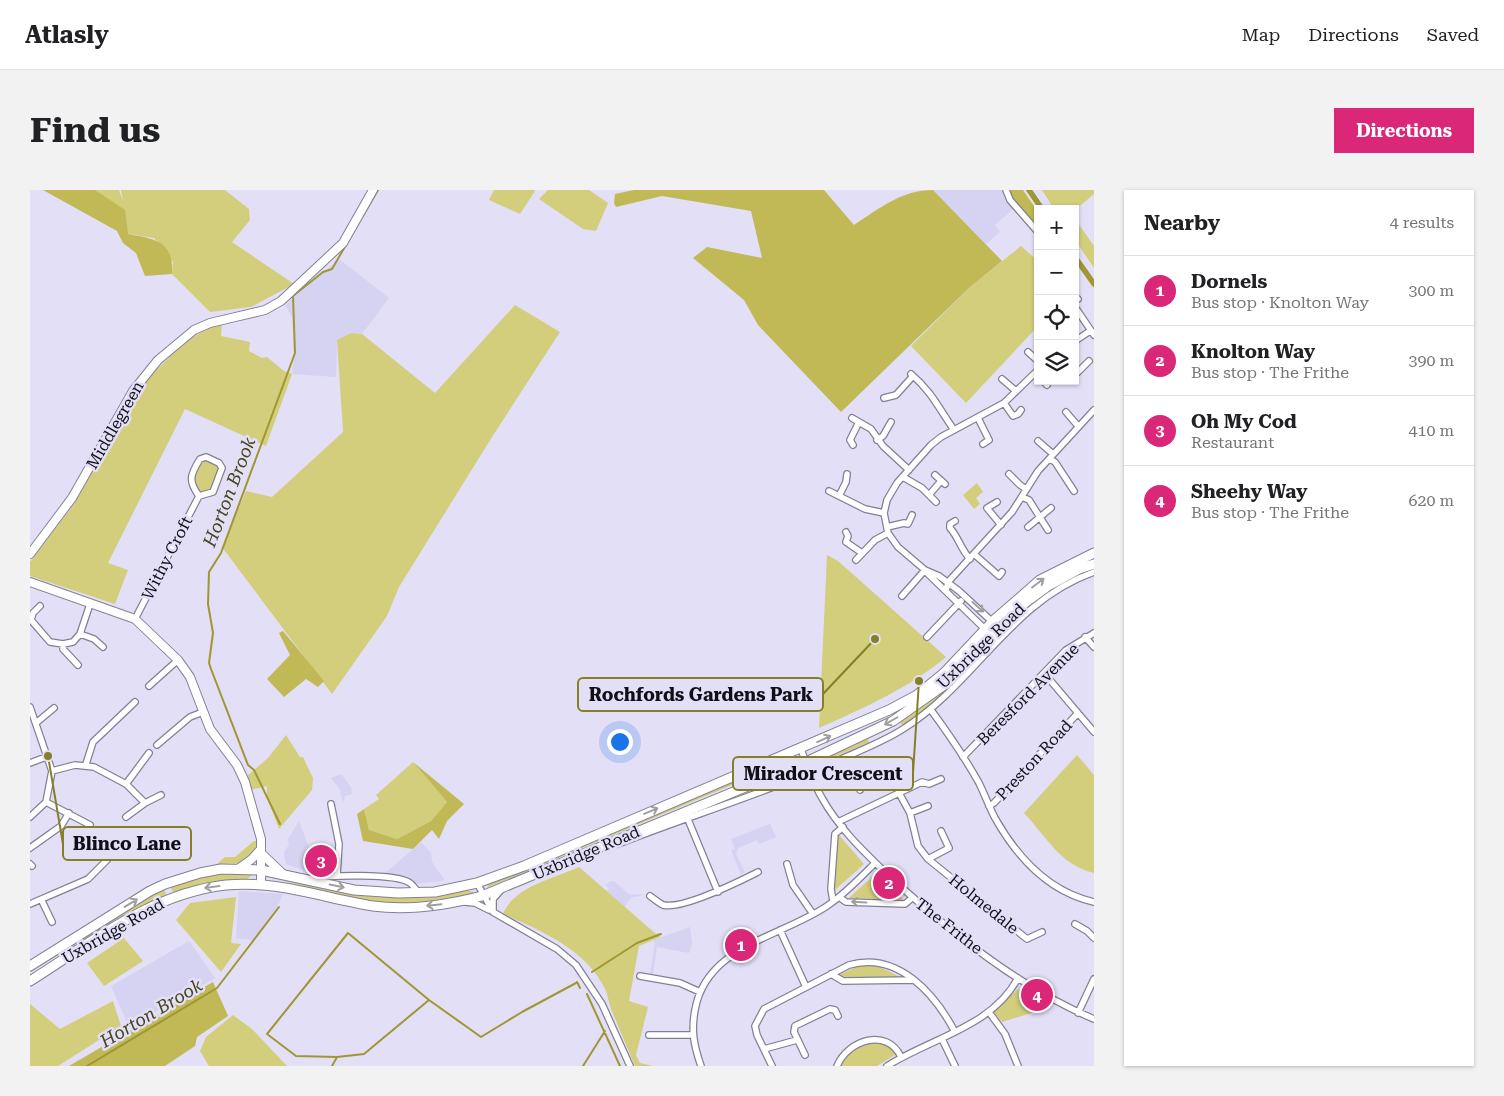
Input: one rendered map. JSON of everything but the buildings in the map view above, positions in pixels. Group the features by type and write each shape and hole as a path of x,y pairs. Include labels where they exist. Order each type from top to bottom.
{"main road":[{"name":"Uxbridge Road","path":"30,980 147,908 170,897 228,885 261,885 312,891 374,906 431,906 482,896 806,762 893,721 947,683 996,624 1040,580 1094,553"},
{"name":"Uxbridge Road","path":"996,624 1048,586 1079,569 1094,564"},
{"name":"Uxbridge Road","path":"30,966 165,884 200,872 238,869 261,870 354,890 418,893 477,883 524,866 889,710 917,695 989,633"}],"street":[{"name":"Middlegreen","path":"30,554 72,498 133,391 158,360 194,330 210,323 265,310 281,301 343,242 373,190"},
{"path":"1006,190 1010,200 1034,227"},
{"path":"1079,313 1092,333 1079,340"},
{"path":"1028,352 1034,357"},
{"path":"1079,369 1089,361"},
{"path":"884,398 896,395 912,375 937,400 940,409 954,430"},
{"path":"1079,375 1083,379"},
{"path":"989,633 925,570 898,547 888,530 884,513 887,500 908,470 931,445 954,430 1004,404 1034,376"},
{"path":"1002,379 1016,391"},
{"path":"1004,404 1013,416 1022,410"},
{"path":"946,591 948,582 1001,525 1052,456 1094,411"},
{"path":"1066,412 1078,426"},
{"path":"852,418 871,429 877,440 908,470"},
{"path":"978,418 989,440 984,444"},
{"path":"852,445 850,440 859,422"},
{"path":"877,440 883,436 891,422"},
{"path":"1038,440 1052,456 1074,491"},
{"name":"Withy Croft","path":"136,620 199,496 213,492 221,476 222,468 219,463 206,457 200,459 191,478 191,485 199,496"},
{"path":"839,496 846,482 847,474"},
{"path":"1008,474 1020,486 1026,489"},
{"path":"929,496 943,483 936,475"},
{"path":"903,477 936,502"},
{"path":"829,491 865,509 884,513"},
{"path":"1022,498 1029,500 1048,530"},
{"path":"997,502 986,508 1001,525"},
{"path":"1028,527 1051,508"},
{"path":"856,560 875,540 888,530 904,523 908,524 912,515"},
{"path":"954,521 950,524 950,528 956,536 960,548 999,576 1002,572"},
{"path":"846,532 848,536 846,542 862,553"},
{"path":"925,570 948,582 996,624"},
{"path":"902,596 925,570"},
{"name":"Uxbridge Road","path":"577,860 687,817 810,774 902,730 930,710 1034,605 1078,578 1094,572"},
{"path":"30,582 136,620 178,660 190,677 210,730 237,765 245,782 260,839 261,885"},
{"path":"927,637 966,596"},
{"path":"40,606 33,613 31,620 50,642 63,644 73,642 80,634 90,604"},
{"name":"Beresford Avenue","path":"963,757 1066,650 1094,633"},
{"path":"80,634 94,639 102,647"},
{"path":"1085,637 1094,648"},
{"path":"63,644 63,649 78,665"},
{"path":"149,686 178,660"},
{"path":"1044,673 1094,732"},
{"path":"86,764 93,742 135,702"},
{"path":"30,707 52,771 46,802 30,817"},
{"path":"36,723 54,708"},
{"path":"930,710 963,757 1007,837 1040,875 1074,897 1094,902"},
{"path":"157,745 190,717 203,712"},
{"name":"Preston Road","path":"989,806 1001,797 1078,713"},
{"name":"The Frithe","path":"801,749 822,800 838,822 875,863 912,898 1018,978 1078,1013 1094,1019"},
{"path":"126,784 148,753"},
{"path":"848,756 860,790"},
{"path":"30,763 46,757"},
{"path":"52,771 86,764 126,784 145,803"},
{"path":"838,822 922,782 929,784 941,779"},
{"name":"Holmedale","path":"899,793 910,813 918,846 928,859 1027,939 1042,932"},
{"path":"126,817 145,803 161,795"},
{"path":"46,802 90,825"},
{"path":"331,804 339,844 337,875"},
{"path":"910,813 928,806"},
{"path":"30,848 61,826 68,814"},
{"path":"687,817 718,892"},
{"path":"833,901 831,889 835,834 843,827"},
{"name":"Holmedale","path":"928,859 949,848 941,831"},
{"path":"238,869 261,851"},
{"path":"261,851 283,874"},
{"path":"30,904 42,901 88,879 107,860"},
{"path":"702,1066 692,1035 696,1003 713,970 746,946 813,914 833,901 875,863"},
{"path":"787,864 793,885 813,914"},
{"path":"650,896 662,904 672,905 718,892 758,872"},
{"path":"308,879 337,875 396,879 410,883 418,893"},
{"path":"477,883 482,896 493,912"},
{"path":"493,912 494,899 503,887"},
{"path":"839,897 846,902 905,904 912,898"},
{"path":"42,901 52,922"},
{"path":"458,902 475,903 493,912 557,948 576,965 602,1004 630,1066"},
{"path":"1075,924 1094,938"},
{"path":"780,930 806,987"},
{"path":"772,1066 757,1035 755,1026 758,1017 764,1009 849,965 864,961 877,962 894,968 928,991 939,1003 956,1032"},
{"path":"831,974 843,981 913,980"},
{"path":"640,976 680,983 700,992"},
{"path":"887,1066 901,1057 956,1032 989,1012 1012,990 1018,978"},
{"path":"1078,1013 1094,979"},
{"path":"805,1056 794,1032 795,1026 830,1009 835,1010 838,1016"},
{"path":"989,1012 1005,1034 1018,1066"},
{"path":"649,1035 692,1035"},
{"path":"837,1066 840,1059 852,1047 866,1040 881,1038 892,1044 901,1057"},
{"path":"942,1039 955,1066"},
{"path":"764,1050 797,1040"}],"shaded area":[{"path":"43,190 95,190 125,210 128,234 154,240 166,248 172,263 172,274 145,276 136,253 123,243 117,231"},
{"path":"95,190 119,190 123,201 121,190 225,190 249,209 250,220 232,242 294,284 251,307 210,312 172,274 173,262 154,238 128,234"},
{"path":"494,190 535,191 520,214 489,200"},
{"path":"548,190 589,190 608,203 596,231 583,229 539,199"},
{"path":"634,190 824,190 854,225 882,206 901,197 911,193 933,190 1002,261 969,288 841,412 758,325 744,300 693,258 707,247 762,258 751,211 662,196 616,207 614,203 615,194"},
{"path":"933,190 1001,190 1014,208 995,225 1000,232 986,244"},
{"path":"1006,190 1023,190 1034,206 1034,222"},
{"path":"1042,190 1094,190 1094,194 1079,207 1079,205 1051,205"},
{"path":"1079,225 1094,246 1094,268 1079,246"},
{"path":"1021,246 1034,257 1034,330 966,403 911,346 969,288"},
{"path":"339,259 389,298 362,334 351,333 337,340 336,377 292,374 294,354 292,317 285,305"},
{"path":"515,305 560,332 399,587 387,616 332,694 222,547 246,491 272,497 343,432 337,340 351,333 362,334 435,393"},
{"path":"222,322 221,336 250,342 249,351 262,358 267,357 284,371 292,374 266,446 185,409 108,563 128,570 115,604 30,576 30,562 74,504 140,387 181,345"},
{"path":"203,460 219,466 215,482 204,492 194,488 192,479"},
{"path":"977,483 983,492 976,498 980,504 974,509 963,495"},
{"path":"827,555 838,561 946,657 901,688 819,728"},
{"path":"1094,566 1094,569 1071,578 1050,590 1031,605 997,637 948,690 903,726 900,722 868,739 869,743 825,760 821,765 816,759 849,745 851,747 857,744 918,705 1026,605 1062,580"},
{"path":"283,631 324,681 318,687 306,679 284,697 267,679 290,655 279,633"},
{"path":"286,735 300,757 303,757 313,778 312,790 279,829 267,797 267,786 250,790 247,776 268,758"},
{"path":"1077,755 1094,775 1094,873 1082,869 1063,857 1024,813"},
{"path":"788,759 789,761 487,888 489,882"},
{"path":"413,762 447,802 431,821 397,839 369,830 364,809 379,799 376,795"},
{"path":"413,762 464,804 447,821 439,839 432,830 413,849 363,841 357,814 364,809 369,830 397,839 431,821 447,802"},
{"path":"341,774 351,787 352,794 345,796 343,803 340,790 331,778"},
{"path":"299,821 313,858 316,857 314,849 333,845 330,850 332,869 329,872 318,875 286,864 284,853 289,844 288,839"},
{"path":"770,824 776,837 759,844 757,840 738,848 736,854 745,872 741,875 731,850 735,849 731,839"},
{"path":"839,835 864,864 834,891 837,839"},
{"path":"256,841 257,849 244,863 217,864 225,857 235,857"},
{"path":"421,842 431,853 432,862 444,879 442,881 417,884 399,877 383,875"},
{"path":"579,867 656,934 659,933 660,937 639,946 629,1001 648,1007 636,1055 640,1063 653,1066 635,1066 611,1009 606,991 588,964 562,943 503,914 508,905 525,890"},
{"path":"218,873 252,875 246,880 175,893 172,891 171,886 189,879"},
{"path":"266,874 343,890 402,898 427,898 463,891 474,892 469,895 423,902 379,903 266,877"},
{"path":"875,874 904,900 849,898"},
{"path":"614,881 630,895 641,894 642,896 632,897 624,907 606,892 609,888 606,885"},
{"path":"163,889 166,893 163,898 78,943 30,972 30,967 140,899"},
{"path":"239,891 283,894 276,910 255,940 236,938"},
{"path":"236,897 231,943 241,944 221,972 176,920 190,903"},
{"path":"690,927 692,943 689,953 657,947 653,974 650,974 655,943 653,940"},
{"path":"124,938 143,961 104,986 87,963"},
{"path":"189,941 215,978 129,1027 111,986"},
{"path":"878,966 902,978 898,982 845,978 839,975 856,967"},
{"path":"213,982 228,1016 197,1037 195,1046 165,1066 69,1066"},
{"path":"1018,989 1050,1007 1002,1022 994,1012 995,1009"},
{"path":"113,1001 121,1026 58,1066 30,1066 30,1004 60,1029"},
{"path":"233,1015 252,1029 287,1066 209,1066 200,1051 206,1037"},
{"path":"876,1041 889,1044 898,1053 877,1066 840,1066 855,1050"}],"waterway":[{"name":"Horton Brook","path":"280,824 254,770 248,765 209,663 213,633 208,604 209,572 221,553 295,353 293,296 323,272 332,269 378,190"},
{"path":"1029,190 1039,205"},
{"path":"1079,263 1094,284"},
{"name":"Horton Brook","path":"87,1066 217,988 279,907"},
{"path":"337,1057 296,1056 267,1034 348,933 429,1000"},
{"path":"592,972 637,943 661,934"},
{"path":"577,982 580,988"},
{"path":"332,1066 337,1057 364,1054 429,1000 481,1037 576,983"},
{"path":"587,994 620,1066"},
{"path":"583,1066 605,1031"}],"place":[{"name":"Rochfords Gardens Park","path":"875,639"},
{"name":"Mirador Crescent","path":"919,681"},
{"name":"Blinco Lane","path":"48,756"},
{"name":"Oh My Cod","path":"321,861"},
{"name":"Knolton Way","path":"889,883"},
{"name":"Dornels","path":"741,945"},
{"name":"Sheehy Way","path":"1037,995"}]}
